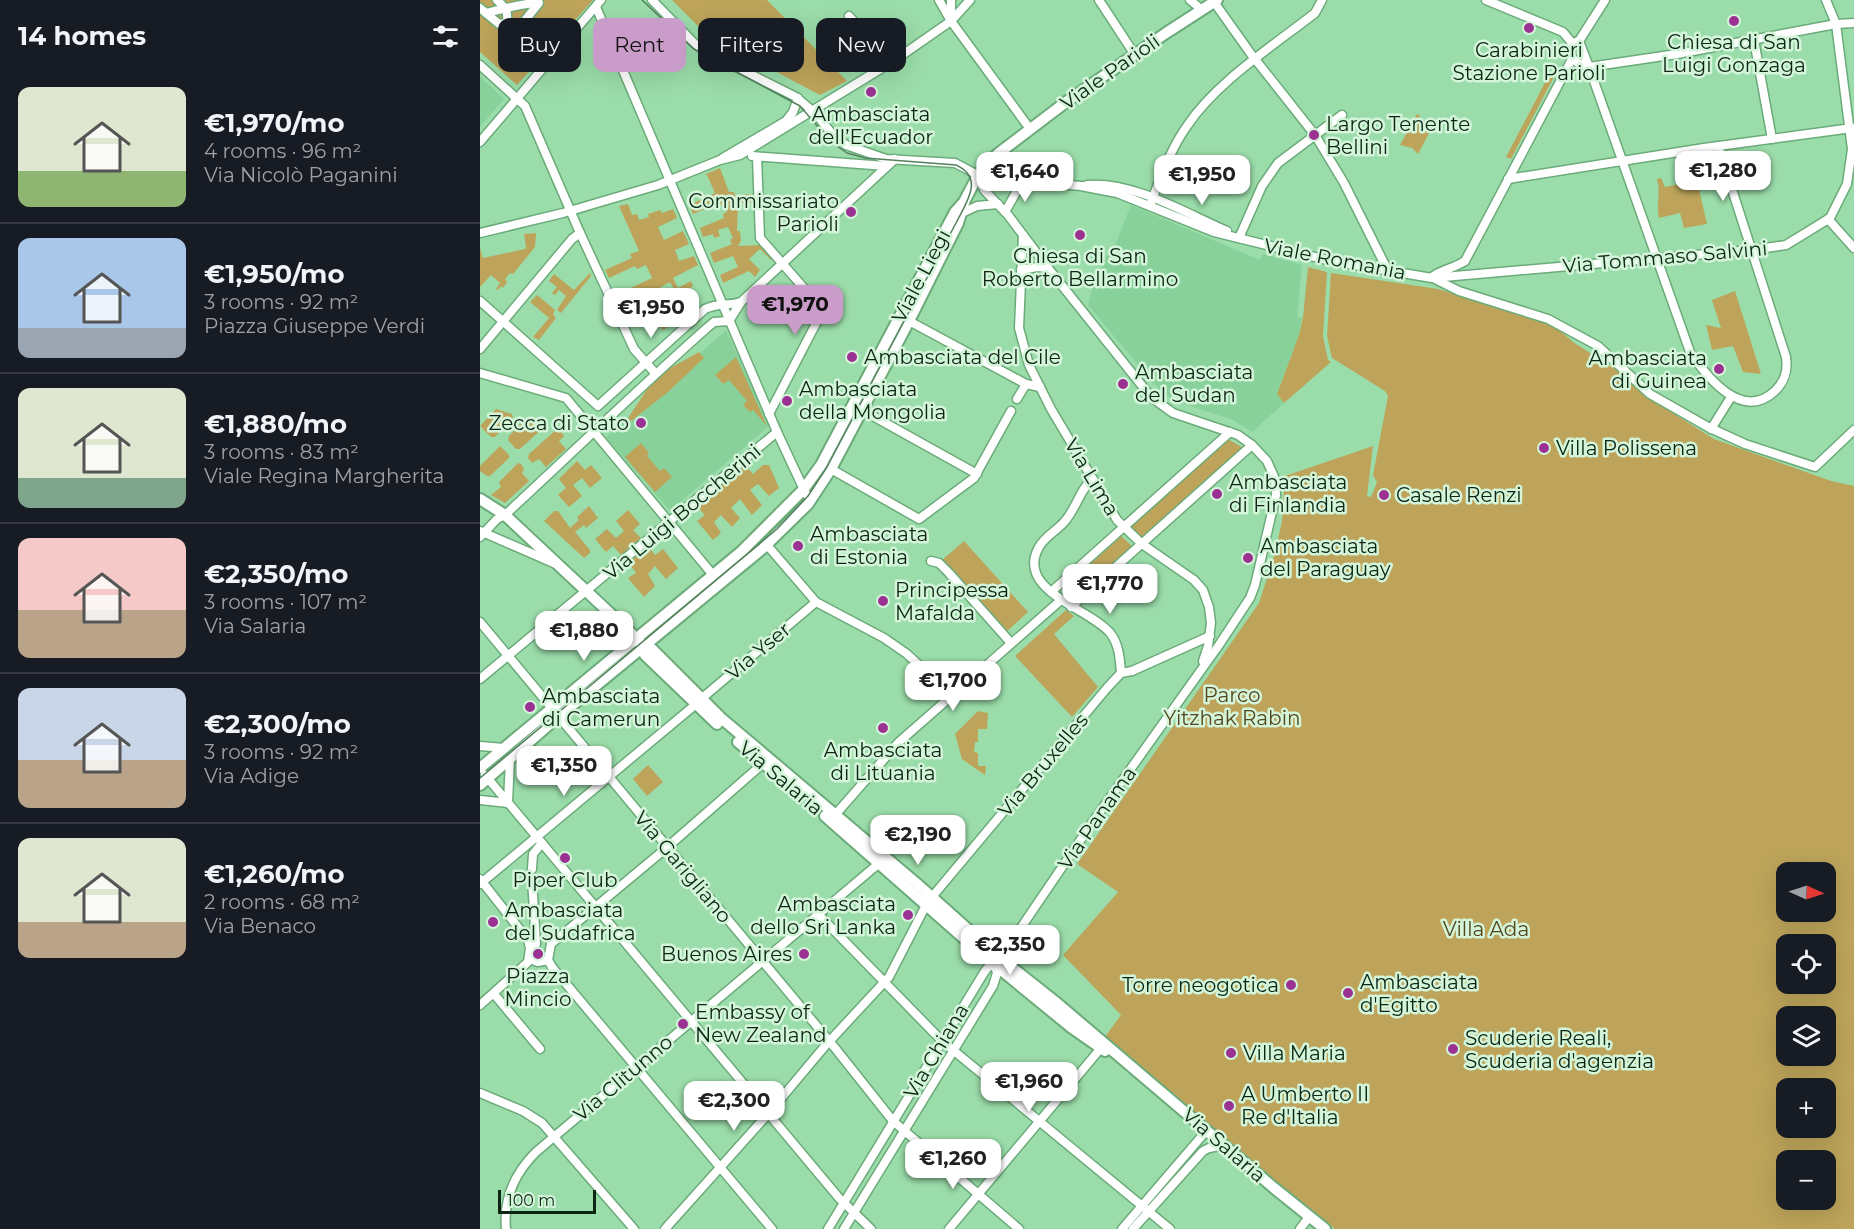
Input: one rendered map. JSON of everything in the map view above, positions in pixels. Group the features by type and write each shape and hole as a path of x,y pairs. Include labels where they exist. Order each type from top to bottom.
{"main road":[{"name":"Viale Parioli","path":"965,201 977,177 1004,148 1216,1"},
{"name":"Viale Liegi","path":"640,642 767,545 812,499 831,469 909,321 962,213 965,201"},
{"name":"Viale Liegi","path":"640,642 773,522 803,490 821,465 956,210 965,201"},
{"name":"Via Salaria","path":"480,499 505,515 587,591 640,642 645,655 998,962 1058,1004 1325,1229"},
{"path":"480,769 504,748 554,713 640,642"},
{"path":"484,782 554,713"},
{"name":"Via Salaria","path":"766,761 835,815 883,861"},
{"name":"Via Salaria","path":"998,962 1011,978 1072,1028 1124,1061"}],"street":[{"path":"496,0 506,8 508,18"},
{"path":"652,0 685,35 701,48 798,98 812,110 830,132 845,144 886,159 955,163 966,168 977,177 985,191 1002,209 1155,400 1173,413 1230,432 1252,445 1267,461 1274,474 1276,495 1255,585 1250,598 1224,634 1216,640 1210,633"},
{"path":"939,0 951,21 1030,129"},
{"path":"951,0 951,21"},
{"path":"960,0 961,10"},
{"path":"906,52 951,21 969,0"},
{"path":"1099,0 1135,55"},
{"path":"1190,0 1202,10"},
{"path":"1151,202 1172,150 1188,123 1211,97 1315,14 1322,0"},
{"path":"1486,0 1563,33 1576,42 1589,67 1690,352 1702,369 1731,397 1750,402 1766,397 1778,388 1787,371 1785,348 1718,146"},
{"path":"1605,0 1570,49 1572,59 1578,64 1589,67 1836,24 1854,23"},
{"path":"1826,0 1836,24 1852,149 1847,184 1829,218"},
{"path":"1216,1 1256,59 1315,135 1344,183 1388,271"},
{"path":"483,10 539,3 527,18"},
{"path":"480,142 599,3 729,321 803,490 812,499"},
{"path":"483,10 498,23"},
{"path":"1754,40 1772,139"},
{"path":"1470,275 1465,268 1465,261 1572,59"},
{"path":"480,65 525,106 570,211 634,349 656,373"},
{"path":"480,232 570,211 670,181 720,160 740,155 875,72"},
{"path":"720,160 786,121 793,112 798,98"},
{"path":"1239,238 1262,186 1278,162 1342,115"},
{"path":"1508,179 1622,160 1851,128"},
{"path":"740,155 886,166"},
{"path":"757,157 760,238 824,310 769,414"},
{"path":"729,321 741,302 895,159"},
{"name":"Viale Romania","path":"977,177 1081,186 1121,194 1151,202 1214,232 1331,261 1432,278"},
{"path":"1002,209 1027,180"},
{"path":"962,213 977,206 1002,209"},
{"path":"1829,218 1854,242"},
{"path":"1829,218 1854,248"},
{"name":"Via Tommaso Salvini","path":"1432,278 1752,250 1786,245 1829,218"},
{"path":"480,348 572,239 580,233"},
{"name":"Via Lima","path":"1023,235 1019,333 1026,358 1040,387 1093,479 1123,526 1142,544 1200,585 1209,607 1210,633"},
{"path":"1465,261 1453,269 1436,273 1432,278 1459,291 1530,312 1574,332 1598,346 1650,394 1711,429 1745,444 1815,467 1854,430"},
{"path":"1021,270 1035,267 1048,268"},
{"path":"1453,269 1460,276 1459,291"},
{"path":"480,301 598,406 705,309 741,302"},
{"path":"558,565 482,533 505,515 656,373 714,322 718,314 711,306"},
{"path":"714,322 729,321"},
{"path":"909,321 1026,384 1040,387"},
{"path":"480,373 566,398 713,575"},
{"path":"1017,399 1026,384"},
{"path":"566,398 577,386"},
{"path":"1711,429 1731,397"},
{"path":"862,410 977,474"},
{"path":"831,469 919,519 964,487 977,474 1011,411"},
{"name":"Via Luigi Boccherini","path":"480,679 777,432"},
{"path":"1051,592 1230,432"},
{"path":"1071,607 1252,445"},
{"path":"1093,479 1087,485 1071,514 1038,550 1036,561 1038,575 1051,592 1061,600 1107,630 1115,642 1121,673 1132,671 1210,633"},
{"path":"767,545 816,602 884,638 907,654 948,699"},
{"path":"932,561 939,563 949,573 1011,643"},
{"path":"835,815 888,753 1061,600"},
{"name":"Via Yser","path":"481,882 540,840 608,777 816,602"},
{"name":"Via Garigliano","path":"480,622 893,1121"},
{"path":"1199,671 1210,633 1215,627 1224,634"},
{"name":"Via Panama","path":"998,962 1224,634"},
{"name":"Via Bruxelles","path":"665,1229 889,977 929,901 1121,673"},
{"path":"480,746 504,748"},
{"path":"508,803 510,758"},
{"path":"766,761 667,848 550,945 548,961 772,1229"},
{"path":"480,769 484,782 508,803 853,1214 871,1229"},
{"path":"480,800 508,803"},
{"path":"532,869 533,854 540,840"},
{"name":"Via Clitunno","path":"506,1229 507,1201 516,1178 530,1158 883,861"},
{"path":"480,1005 528,961 532,944 532,879"},
{"path":"481,882 532,944 550,945"},
{"path":"819,915 953,1051 1170,1229"},
{"path":"528,961 548,961"},
{"name":"Via Chiana","path":"844,1229 993,986 998,962"},
{"name":"Via Chiana","path":"828,1229 987,968 998,962"},
{"path":"993,986 999,980 1011,978"},
{"path":"494,994 540,1049"},
{"path":"949,1229 1101,1048"},
{"path":"480,1093 531,1115 554,1136 634,1229"},
{"name":"Via Chiana","path":"893,1121 904,1131"},
{"path":"1133,1229 1145,1208 1207,1130"},
{"path":"904,1131 1019,1229"},
{"path":"1122,1229 1203,1151 1224,1144"},
{"path":"1300,1229 1309,1217"}],"shaded area":[{"path":"480,77 504,99 480,127"},
{"path":"1131,205 1260,260 1263,254 1302,265 1297,317 1302,318 1299,335 1277,393 1284,403 1252,432 1233,420 1169,397 1153,383 1088,305 1093,286 1106,257 1117,240"},
{"path":"726,330 770,425 670,511 606,437"}],"green space":[{"path":"480,0 593,0 577,18 498,18 498,68 480,52"},
{"path":"672,0 767,0 785,18 698,18 698,26"},
{"path":"804,37 816,50 816,72 838,72 847,81 820,95 777,72 804,72"},
{"path":"502,72 529,72 517,85"},
{"path":"1550,73 1555,75 1511,159 1506,157"},
{"path":"1417,114 1420,116 1417,123 1428,128 1432,122 1434,124 1418,154 1412,148 1400,145"},
{"path":"720,168 729,192 734,192 735,195 754,194 755,202 738,203 737,231 740,231 741,241 738,246 763,245 774,258 771,260 760,249 749,259 760,270 755,277 749,271 723,283 720,275 738,267 733,256 714,263 710,253 732,244 730,240 733,238 728,227 718,230 720,236 714,238 713,234 703,237 700,228 724,218 723,214 727,212 723,204 719,206 718,203 693,214 689,205 715,193 707,175 704,175"},
{"path":"1695,172 1707,224 1684,228 1680,213 1659,218 1657,179 1661,178 1665,187 1685,183 1688,174"},
{"path":"628,204 632,215 637,214 639,220 660,210 662,213 673,209 677,218 658,227 664,240 683,231 689,244 675,250 679,261 694,256 698,265 673,278 678,288 691,281 693,286 681,294 686,305 690,306 686,311 670,282 652,292 670,325 663,330 657,320 647,327 639,309 648,304 642,294 621,304 616,295 652,278 646,265 637,269 635,266 609,278 605,270 632,258 630,254 639,251 619,206"},
{"path":"536,233 535,247 513,274 510,273 505,279 507,282 503,288 501,286 498,290 496,289 500,283 491,275 480,287 480,248 483,258 525,249 524,234"},
{"path":"1308,267 1327,272 1323,336 1328,360 1331,362 1284,403 1277,394 1299,335"},
{"path":"590,273 591,276 561,313 557,310 566,296 559,290 555,295 552,293 557,287 549,281 554,274 574,290"},
{"name":"Villa Ada","path":"1331,273 1438,289 1556,327 1573,342 1626,376 1663,407 1714,439 1831,481 1854,486 1854,1229 1335,1229 1237,1152 1104,1038 1121,1015 1063,955 1118,892 1077,864 1259,603 1275,553 1282,521 1285,476 1373,446 1367,496 1371,497 1377,482 1373,475 1388,396 1385,391 1332,358 1327,336"},
{"path":"1735,291 1761,374 1743,372 1733,346 1712,350 1706,325 1721,328 1712,300"},
{"path":"537,295 555,310 553,315 556,318 539,340 533,337 549,318 530,302"},
{"path":"699,352 704,358 668,392 631,421 628,418 656,376"},
{"path":"736,357 767,426 753,410 750,412 743,405 747,401 729,380 723,384 715,375"},
{"path":"496,409 512,414 513,417 495,437 491,437 480,426"},
{"path":"526,418 541,422 544,427 520,449 516,449 508,440 509,436"},
{"path":"557,429 564,436 559,441 566,449 546,467 539,459 532,463 528,458 529,454"},
{"path":"1228,439 1245,449 1143,539 1129,527"},
{"path":"641,443 649,453 647,456 660,471 664,468 672,477 655,492 625,457"},
{"path":"500,446 509,458 490,476 487,476 480,471 480,466"},
{"path":"577,461 585,470 591,465 602,478 590,488 582,478 573,485 582,496 569,507 558,495 566,488 559,479"},
{"path":"518,463 521,464 524,469 522,473 529,481 505,503 491,495 501,487 499,482"},
{"path":"745,465 753,474 763,465 769,465 779,488 769,496 758,484 750,490 762,505 752,515 740,499 731,508 740,518 732,527 721,515 714,522 721,533 713,540 697,521 705,515 696,506"},
{"path":"589,506 598,518 586,528 584,525 575,532 590,550 584,558 544,521 554,511 558,511 570,528 579,520 577,517"},
{"path":"628,510 640,524 633,530 641,538 621,555 613,546 606,552 595,539 607,529 616,538 624,531 616,521"},
{"path":"1121,536 1133,547 1074,599 1068,596 1064,588"},
{"path":"964,541 1028,612 1005,633 942,560"},
{"path":"648,546 655,555 663,549 678,568 666,579 655,566 648,574 655,586 644,597 628,578 636,573 629,563"},
{"path":"1066,610 1074,616 1054,634 1098,687 1072,717 1015,656"},
{"path":"978,711 988,713 987,729 978,729 978,742 975,742 974,752 978,753 978,766 986,766 985,775 962,759 955,734"},
{"path":"648,765 663,782 647,796 633,779"}],"tram line":[{"path":"480,778 777,529 808,496 827,467 971,191 970,177 965,170 956,165 865,158 847,153 831,142 800,106 694,49 642,0"}],"place":[{"name":"Chiesa di San Luigi Gonzaga","path":"1734,21"},
{"name":"Carabinieri Stazione Parioli","path":"1529,28"},
{"name":"Ambasciata dell’Ecuador","path":"871,92"},
{"name":"Largo Tenente Bellini","path":"1314,135"},
{"name":"Commissariato Parioli","path":"851,212"},
{"name":"Chiesa di San Roberto Bellarmino","path":"1080,235"},
{"name":"Ambasciata del Cile","path":"852,357"},
{"name":"Ambasciata di Guinea","path":"1719,369"},
{"name":"Ambasciata del Sudan","path":"1123,384"},
{"name":"Ambasciata della Mongolia","path":"787,401"},
{"name":"Zecca di Stato","path":"641,423"},
{"name":"Villa Polissena","path":"1544,448"},
{"name":"Ambasciata di Finlandia","path":"1217,494"},
{"name":"Casale Renzi","path":"1384,495"},
{"name":"Ambasciata di Estonia","path":"798,546"},
{"name":"Ambasciata del Paraguay","path":"1248,558"},
{"name":"Principessa Mafalda","path":"883,601"},
{"name":"Ambasciata di Camerun","path":"530,707"},
{"name":"Ambasciata di Lituania","path":"883,728"},
{"name":"Piper Club","path":"565,858"},
{"name":"Ambasciata dello Sri Lanka","path":"908,915"},
{"name":"Ambasciata del Sudafrica","path":"493,922"},
{"name":"Piazza Mincio","path":"538,954"},
{"name":"Buenos Aires","path":"804,954"},
{"name":"Torre neogotica","path":"1291,985"},
{"name":"Ambasciata d'Egitto","path":"1348,993"},
{"name":"Embassy of New Zealand","path":"683,1024"},
{"name":"Scuderie Reali, Scuderia d'agenzia","path":"1453,1049"},
{"name":"Villa Maria","path":"1231,1053"},
{"name":"A Umberto II Re d'Italia","path":"1229,1106"}],"park label":[{"name":"Parco Yitzhak Rabin","path":"1232,706"}]}
